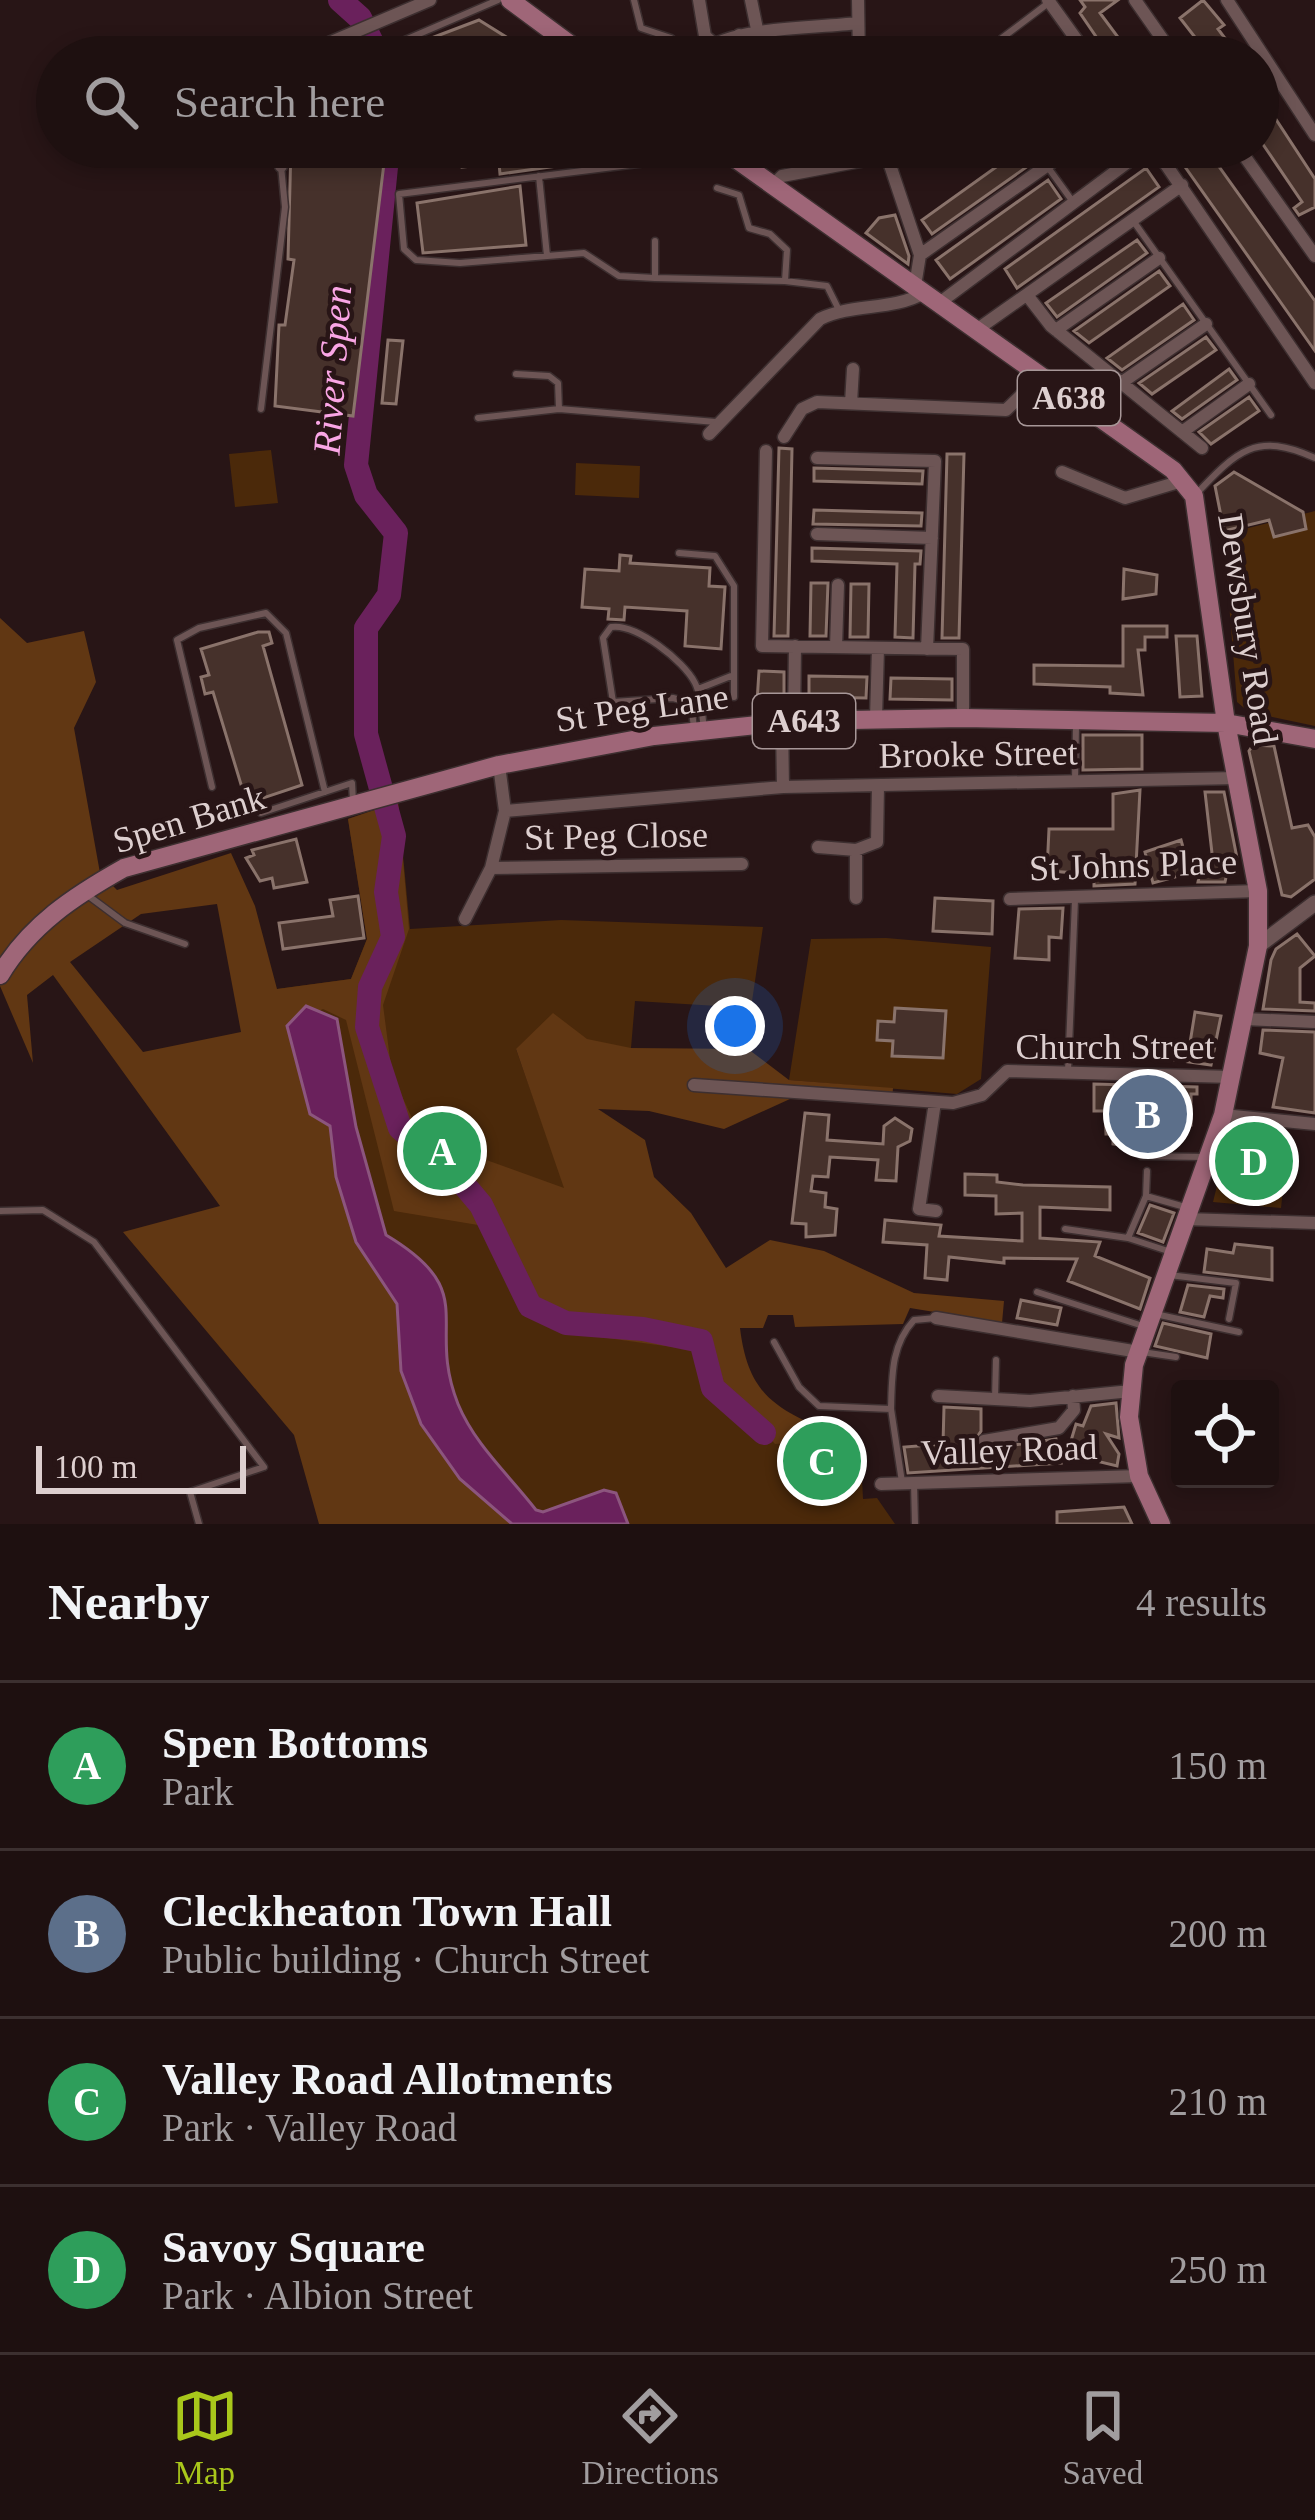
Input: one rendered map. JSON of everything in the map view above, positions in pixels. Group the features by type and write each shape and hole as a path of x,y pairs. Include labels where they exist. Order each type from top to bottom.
{"main road":[{"path":"510,0 557,36"},
{"name":"A638","path":"749,168 926,294"},
{"name":"Dewsbury Road","path":"926,294 1188,489 1258,900 1258,946 1223,1115 1171,1252 1131,1391 1139,1476 1161,1524"},
{"name":"St Peg Lane","path":"358,803 499,765 699,731 788,722 963,718 1226,723"},
{"name":"A643","path":"1226,723 1315,739"},
{"name":"Spen Bank","path":"0,975 25,938 83,891 124,868 358,803"}],"street":[{"path":"345,36 430,0"},
{"path":"699,0 705,36"},
{"path":"751,0 758,34"},
{"path":"858,0 858,36"},
{"path":"1135,0 1160,36"},
{"path":"1228,0 1251,36"},
{"path":"1049,1 1074,36"},
{"path":"735,36 857,23"},
{"path":"1279,79 1315,135"},
{"path":"773,185 782,176 837,168"},
{"path":"891,168 920,255 926,294"},
{"path":"920,255 1044,168"},
{"path":"709,434 820,319 838,310 908,302 926,294 1122,168"},
{"path":"1168,168 1315,382"},
{"path":"1253,168 1315,256"},
{"path":"976,331 1181,185"},
{"path":"1057,331 1160,258"},
{"path":"1027,295 1057,331 1202,448"},
{"path":"1121,383 1206,324"},
{"path":"850,404 853,369"},
{"path":"784,436 802,409 817,402 1006,410 1040,377"},
{"path":"1182,432 1249,384"},
{"path":"766,451 762,646 963,650 963,718"},
{"path":"817,458 935,461 927,649"},
{"path":"1062,472 1125,498 1188,489"},
{"path":"817,534 932,538"},
{"path":"836,647 838,585"},
{"path":"783,787 795,646"},
{"path":"875,718 878,648"},
{"name":"St Peg Close","path":"465,920 491,868 505,811 499,765"},
{"name":"Brooke Street","path":"505,811 783,787 1238,778"},
{"path":"818,847 856,850 878,842 878,786"},
{"path":"856,850 856,898"},
{"name":"St Peg Close","path":"491,868 742,864"},
{"name":"St Johns Place","path":"1010,899 1258,900"},
{"path":"1258,900 1274,920 1291,921"},
{"path":"1258,946 1315,903"},
{"path":"1245,1019 1315,1022"},
{"name":"Church Street","path":"694,1085 935,1102 982,1095 1007,1070 1232,1077"},
{"path":"935,1102 919,1209 936,1210"},
{"path":"1223,1115 1315,1124"},
{"path":"1187,1214 1315,1223"},
{"path":"936,1318 1139,1352"},
{"path":"938,1396 994,1400 1131,1391"},
{"path":"984,1441 1059,1428 1074,1410 1073,1396"},
{"name":"Valley Road","path":"881,1484 1139,1476"}],"lane":[{"path":"414,36 498,0"},
{"path":"634,0 641,28 664,36"},
{"path":"1005,36 1049,1"},
{"path":"261,409 285,207 281,168"},
{"path":"584,168 404,189 399,197 404,249 411,258 460,263 584,253 619,276 827,286 838,310"},
{"path":"1048,168 1074,202"},
{"path":"538,174 547,256"},
{"path":"717,188 739,195 749,228 770,234 787,250 785,281"},
{"path":"1132,220 1271,415"},
{"path":"655,242 655,278"},
{"path":"516,374 548,376 558,383 559,409"},
{"path":"478,418 559,409 719,422"},
{"path":"1188,489 1258,444 1292,447 1315,458"},
{"path":"680,553 715,556 734,586 734,697"},
{"path":"212,787 177,640 199,628 266,613 286,633 325,792"},
{"path":"611,627 631,628 690,674 698,689 699,731 691,703 673,698 614,702 604,638 611,627"},
{"path":"698,689 731,676"},
{"path":"1075,783 1076,721"},
{"path":"261,813 352,783 358,803"},
{"path":"83,891 108,914 185,944"},
{"path":"1068,1071 1075,896"},
{"path":"1142,1156 1208,1158"},
{"path":"1128,1238 1145,1196 1147,1171"},
{"path":"1145,1196 1187,1214"},
{"path":"0,1211 43,1210 94,1242 264,1467 190,1492 199,1524"},
{"path":"1065,1229 1128,1238 1171,1252"},
{"path":"1165,1274 1236,1283 1229,1319"},
{"path":"1037,1292 1149,1320 1239,1332"},
{"path":"915,1524 891,1408 892,1368 902,1334 914,1320 936,1318"},
{"path":"774,1342 799,1387 819,1406 891,1408"},
{"path":"1139,1352 1176,1357"},
{"path":"994,1400 995,1360"}],"shaded area":[{"path":"271,450 278,503 235,507 229,454"},
{"path":"576,463 640,466 639,498 575,495"},
{"path":"1315,511 1315,726 1249,712 1237,702 1224,541 1225,534"},
{"path":"0,618 27,643 84,631 96,682 74,728 100,873 117,890 231,853 255,906 277,989 351,979 367,939 348,819 398,802 409,929 383,1005 392,1074 420,1136 564,1188 516,1049 553,1013 587,1039 631,1048 748,1049 789,1080 893,1088 892,1101 790,1099 724,1129 649,1111 598,1109 645,1140 654,1177 691,1213 726,1268 770,1240 824,1251 914,1293 1004,1301 1002,1323 910,1308 903,1324 795,1327 793,1315 768,1315 763,1328 740,1328 751,1373 772,1401 844,1439 775,1444 694,1350 556,1331 527,1313 478,1225 394,1211 346,1020 323,1009 287,1026 310,1114 330,1126 336,1177 356,1242 397,1304 401,1371 460,1479 512,1524 319,1524 294,1435 123,1232 220,1206 53,975 27,995 33,1063 0,986","holes":["217,904 241,1032 143,1052 70,962 141,914"]},
{"path":"398,802 410,929 561,920 763,927 751,1008 635,1001 631,1048 516,1049 565,1188 556,1331 694,1349 769,1434 860,1440 863,1499 877,1498 895,1524 512,1524 499,1516 277,989 351,979 367,939 348,819"},
{"path":"886,938 991,947 981,1079 957,1094 789,1080 811,939"},
{"path":"306,1006 337,1019 356,1127 386,1235 434,1274 443,1292 449,1375 474,1433 536,1510 543,1512 604,1490 616,1493 628,1524 512,1524 460,1479 421,1424 401,1371 397,1304 356,1242 336,1177 330,1126 310,1114 287,1026"},
{"path":"1232,1125 1289,1134 1281,1208 1213,1202"}],"building":[{"path":"1080,0 1118,0 1100,13 1117,36 1096,36 1080,13 1085,7"},
{"path":"1203,0 1224,25 1218,29 1223,36 1194,36 1180,18"},
{"path":"479,20 505,36 437,36"},
{"path":"1279,124 1315,179 1315,207 1299,215 1294,208 1302,202 1279,168"},
{"path":"290,168 383,168 353,416 275,406 279,325 285,325 294,260 288,259"},
{"path":"499,168 543,168 500,174"},
{"path":"995,168 1025,168 932,234 922,220"},
{"path":"1146,168 1159,187 1017,288 1005,269"},
{"path":"1186,168 1220,168 1315,301 1315,351"},
{"path":"1048,180 1061,199 950,279 936,260"},
{"path":"520,186 526,245 423,253 417,203"},
{"path":"895,215 908,264 866,233 879,218"},
{"path":"1137,240 1147,253 1057,317 1046,303"},
{"path":"1159,271 1170,286 1089,343 1074,331"},
{"path":"1183,304 1194,320 1122,370 1107,358"},
{"path":"1206,337 1216,350 1152,394 1139,383"},
{"path":"388,340 403,341 396,404 382,403"},
{"path":"1229,369 1237,380 1182,419 1172,411"},
{"path":"1249,397 1259,411 1211,444 1199,432"},
{"path":"779,448 792,449 788,636 774,636"},
{"path":"947,454 964,454 959,638 942,638"},
{"path":"814,468 923,471 922,484 814,481"},
{"path":"1234,472 1303,512 1306,529 1274,537 1269,520 1224,531 1215,486"},
{"path":"814,510 922,513 921,526 813,524"},
{"path":"812,548 921,551 920,564 915,564 913,638 895,637 897,564 812,561"},
{"path":"620,555 631,556 630,563 710,568 709,586 725,587 721,649 685,646 687,611 625,607 624,620 608,619 609,609 582,607 585,569 619,571"},
{"path":"1124,569 1157,575 1156,594 1123,599"},
{"path":"811,583 828,583 826,636 810,636"},
{"path":"851,584 869,584 868,637 850,637"},
{"path":"1123,626 1167,626 1167,637 1145,637 1145,650 1138,650 1143,695 1110,693 1110,687 1034,684 1034,665 1123,666"},
{"path":"269,632 272,643 263,646 302,785 251,802 243,791 213,692 205,694 201,677 209,675 201,649"},
{"path":"1176,636 1197,636 1202,696 1180,697"},
{"path":"759,671 784,672 784,704 757,702"},
{"path":"809,676 867,677 866,698 809,697"},
{"path":"891,678 952,679 952,700 890,699"},
{"path":"1083,735 1142,735 1142,769 1083,770"},
{"path":"1253,745 1274,746 1292,828 1308,825 1315,837 1315,879 1291,897 1282,895 1249,751"},
{"path":"1140,790 1135,884 1094,886 1094,874 1047,871 1049,829 1113,829 1113,794"},
{"path":"1205,792 1224,792 1237,858 1230,859 1225,882 1198,882 1203,859 1213,862"},
{"path":"296,839 307,882 274,888 272,878 260,881 246,858 254,855 252,850"},
{"path":"1181,840 1190,873 1153,883 1145,852"},
{"path":"358,896 364,938 283,949 279,923 333,916 330,900"},
{"path":"935,898 993,901 992,934 933,931"},
{"path":"1063,908 1061,938 1049,937 1049,960 1015,958 1019,909"},
{"path":"1297,934 1315,956 1300,968 1300,1002 1315,1003 1315,1011 1263,1009 1271,960 1276,949"},
{"path":"895,1008 946,1011 943,1058 892,1056 893,1041 877,1040 878,1021 894,1022"},
{"path":"1195,1012 1221,1016 1211,1065 1175,1060 1179,1042 1190,1043"},
{"path":"1263,1030 1315,1032 1315,1113 1273,1107 1283,1058 1260,1053"},
{"path":"1094,1084 1197,1087 1197,1094 1191,1094 1191,1125 1164,1125 1164,1135 1149,1134 1149,1149 1113,1144 1113,1134 1106,1134 1105,1111 1094,1111"},
{"path":"805,1113 829,1115 827,1140 883,1144 884,1126 895,1118 912,1129 910,1141 898,1147 896,1181 876,1180 878,1160 830,1157 828,1177 813,1176 811,1191 826,1193 825,1207 837,1209 835,1235 806,1237 806,1224 792,1223"},
{"path":"965,1174 997,1175 997,1182 1023,1185 1110,1187 1110,1210 1040,1207 1040,1238 1100,1242 1095,1256 1150,1278 1140,1309 1068,1281 1077,1259 1004,1258 1004,1263 949,1257 947,1280 925,1278 927,1245 883,1242 885,1220 941,1225 939,1236 1022,1241 1022,1213 996,1214 996,1196 965,1195"},
{"path":"1150,1205 1174,1213 1163,1242 1138,1233"},
{"path":"1235,1244 1272,1248 1272,1280 1204,1272 1207,1249 1233,1253"},
{"path":"1188,1285 1224,1289 1223,1298 1210,1296 1204,1317 1180,1312"},
{"path":"1021,1300 1061,1308 1057,1325 1017,1318"},
{"path":"1163,1323 1211,1334 1207,1358 1155,1346"},
{"path":"1116,1403 1119,1438 1106,1434 1119,1454 1117,1466 1067,1454 1076,1424 1083,1426 1091,1406"},
{"path":"944,1407 981,1409 981,1431 974,1442 979,1450 1056,1439 1061,1463 908,1473 904,1447 943,1444"},
{"path":"1124,1507 1132,1524 1057,1524 1057,1512"}],"waterway":[{"name":"River Spen","path":"340,0 360,18 369,36"},
{"name":"River Spen","path":"386,168 356,465 366,495 396,533 389,595 366,628 366,734 394,836 386,892 393,937 370,987 367,1027 400,1128 455,1174 481,1205 530,1306 566,1323 643,1329 701,1341 713,1388 764,1433"}],"place":[{"name":"Cleckheaton Town Hall","path":"1148,1114"},
{"name":"Spen Bottoms","path":"442,1151"},
{"name":"Savoy Square","path":"1254,1161"},
{"name":"Valley Road Allotments","path":"822,1461"}]}
